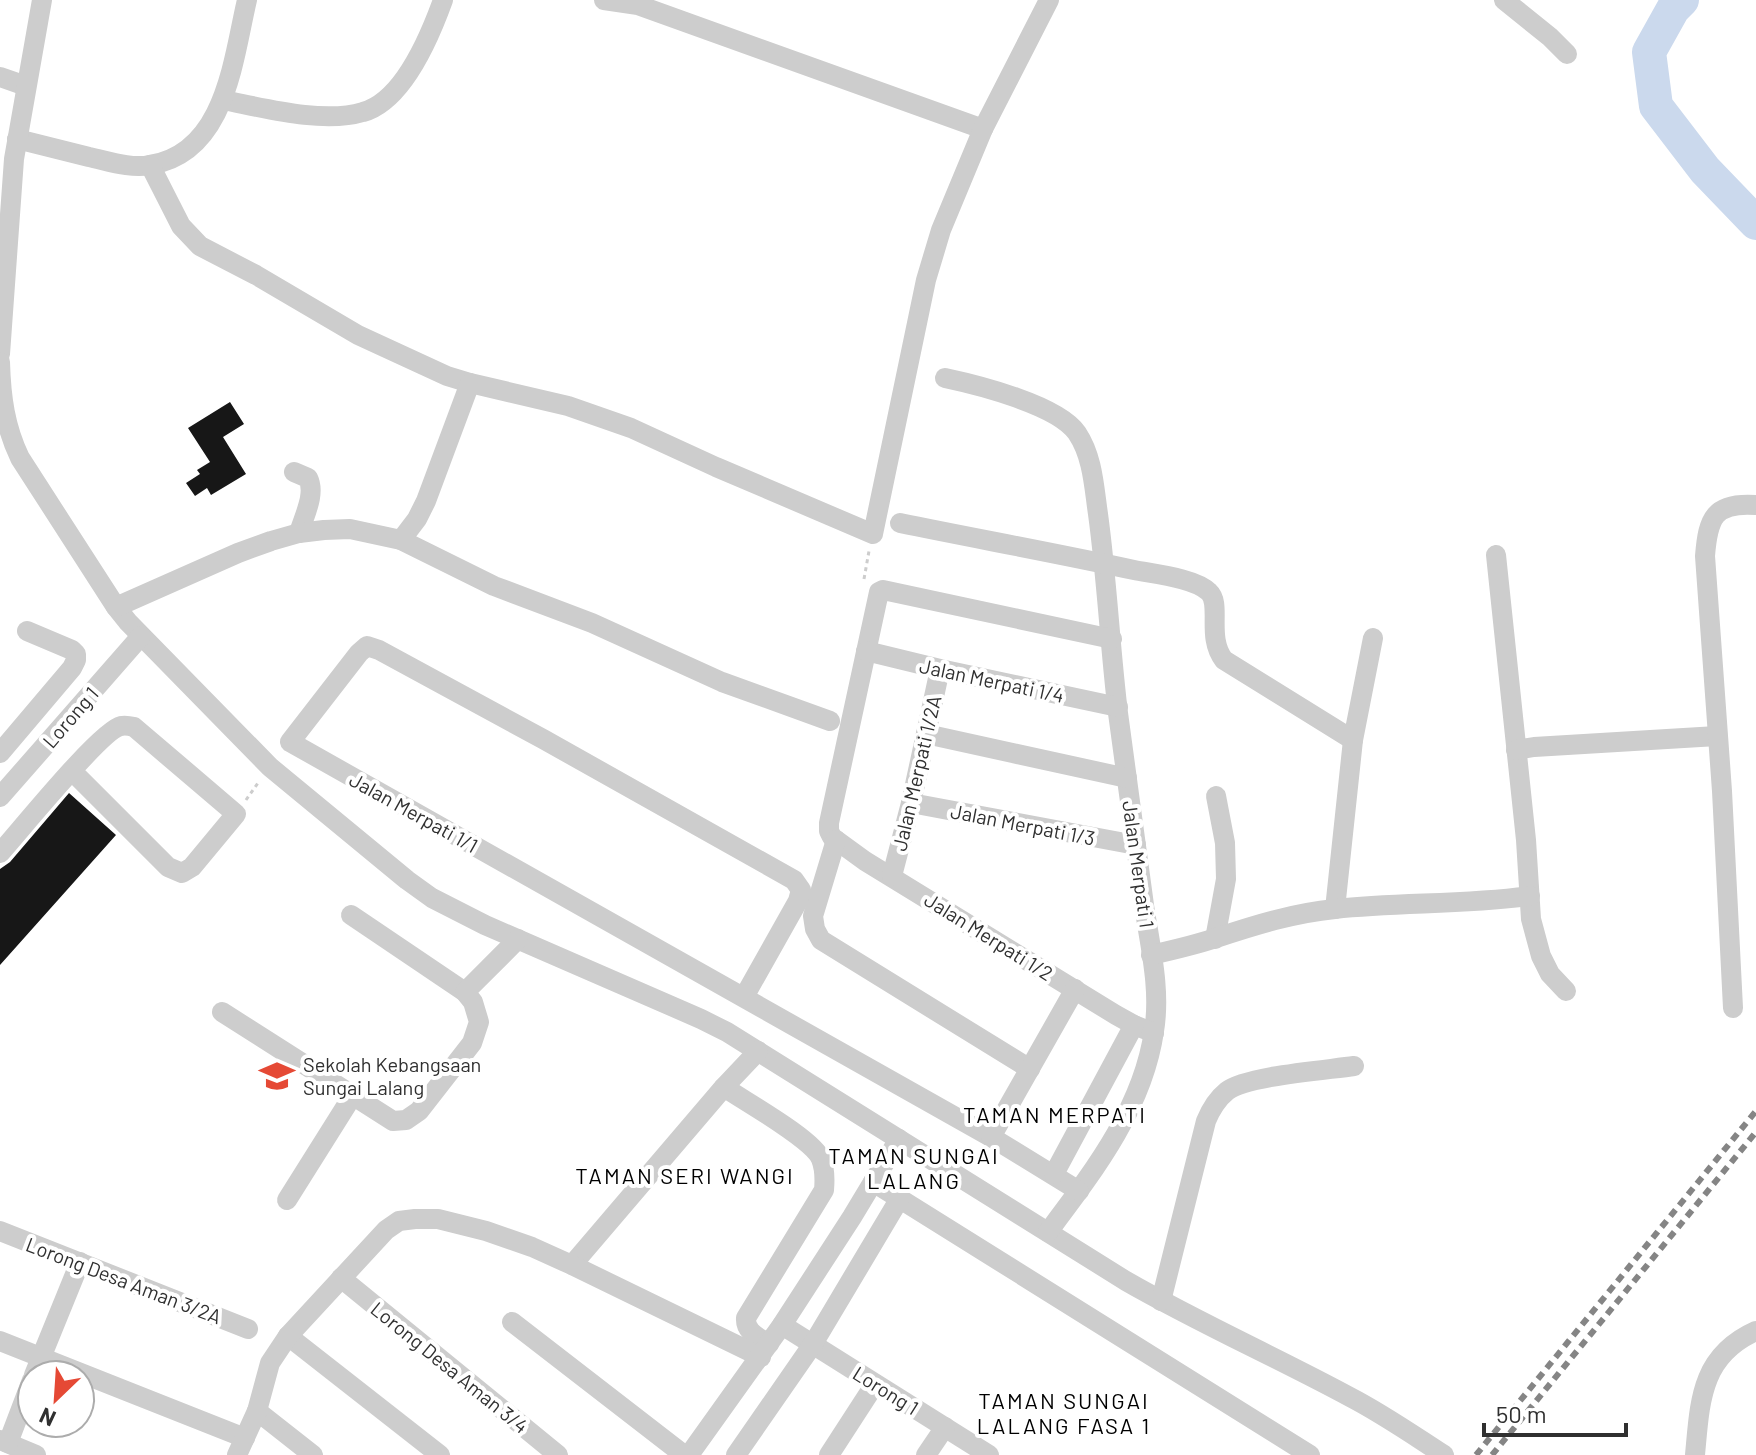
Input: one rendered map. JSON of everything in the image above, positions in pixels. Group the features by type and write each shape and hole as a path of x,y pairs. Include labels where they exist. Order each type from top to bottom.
{"street":[{"path":"0,354 6,180 17,139 42,0"},
{"path":"17,139 129,165 150,165 183,152 197,143 223,100 247,0"},
{"path":"223,100 313,116 351,114 374,108 392,93 413,66 428,40 443,0"},
{"path":"604,0 638,3 983,129"},
{"path":"150,165 181,226 200,246 358,335 447,376 568,406 631,428 873,534 926,280 941,230 983,129 1049,0"},
{"path":"1504,0 1567,54"},
{"path":"0,77 26,86"},
{"path":"0,362 5,437 116,607 270,767 407,880 432,898 472,919 727,1032 1161,1301 1351,1397 1444,1455"},
{"name":"Jalan Merpati 1","path":"945,378 989,389 1056,416 1077,433 1091,470 1105,564 1118,707 1156,1013 1148,1061 1124,1121 1079,1191 1048,1232"},
{"path":"401,540 426,501 470,383"},
{"path":"294,472 308,478 312,487 299,533"},
{"path":"1733,1008 1705,556 1711,520 1720,509 1756,505"},
{"path":"900,523 1204,587 1213,595 1215,643 1224,660 1353,740"},
{"path":"116,607 238,553 299,533 350,529 401,540 494,586 592,623 722,682 830,721"},
{"path":"1496,555 1531,919 1541,956 1550,974 1566,991"},
{"path":"1030,1069 821,940 813,916 879,592 883,590 1112,639"},
{"path":"0,753 76,660 72,650 27,631"},
{"name":"Lorong 1","path":"0,797 141,636"},
{"path":"1335,909 1353,740 1373,638"},
{"path":"270,767 359,653 367,646 379,650 794,880 801,890 798,901 744,997"},
{"name":"Jalan Merpati 1/4","path":"866,651 1118,707"},
{"name":"Jalan Merpati 1/2A","path":"892,876 940,669"},
{"path":"0,853 72,771 87,754 123,725 134,727 236,814 192,867 182,873 168,867 72,771"},
{"path":"59,730 87,754"},
{"path":"926,734 1127,778"},
{"path":"1516,750 1717,736"},
{"name":"Jalan Merpati 1/1","path":"290,742 991,1137 1079,1191"},
{"path":"0,760 18,776"},
{"path":"1215,939 1226,879 1225,843 1216,796"},
{"name":"Jalan Merpati 1/3","path":"911,803 1136,845"},
{"name":"Jalan Merpati 1/2","path":"831,831 865,861 1134,1025 1154,1033"},
{"path":"1151,955 1215,939 1237,930 1335,909 1530,896"},
{"path":"222,1012 393,1121 406,1120 419,1111 472,1043 479,1022 473,1002 465,992 351,915"},
{"path":"465,992 518,939"},
{"path":"991,1137 1075,989"},
{"path":"1054,1174 1134,1025"},
{"path":"572,1265 758,1051"},
{"path":"1161,1301 1206,1121 1215,1103 1229,1089 1252,1081 1354,1066"},
{"path":"724,1087 802,1139 820,1155 825,1176 824,1190 746,1318 749,1331 765,1350"},
{"path":"287,1200 353,1095"},
{"path":"512,1322 686,1455 782,1325 899,1139"},
{"path":"873,1182 1310,1455"},
{"path":"736,1455 813,1344 900,1198"},
{"path":"96,1393 241,1446 257,1411 270,1363 288,1336 386,1230 399,1221 415,1219 438,1219 532,1247 765,1350"},
{"name":"Lorong Desa Aman 3/2A","path":"0,1231 248,1329"},
{"path":"40,1359 80,1262"},
{"name":"Lorong Desa Aman 3/4","path":"341,1278 558,1455"},
{"name":"Lorong 1","path":"782,1325 989,1455"},
{"path":"1695,1455 1703,1388 1710,1372 1731,1345 1756,1331"},
{"path":"288,1336 440,1455"},
{"path":"0,1341 21,1359"},
{"path":"829,1455 875,1384"},
{"path":"257,1411 313,1455"},
{"path":"16,1414 4,1441 36,1455"},
{"path":"926,1455 945,1427"}],"path":[{"path":"236,814 270,767"}],"building":[{"path":"230,402 244,424 223,437 246,474 211,495 207,488 195,496 186,483 200,474 197,470 210,462 188,428"},
{"path":"69,793 116,835 0,965 0,869 10,862"}],"waterway":[{"path":"1682,0 1673,9 1649,52 1656,106 1705,170 1756,223"}],"railway":[{"path":"1476,1455 1756,1111"},
{"path":"1492,1455 1756,1132"}],"place":[{"name":"Sekolah Kebangsaan Sungai Lalang","path":"277,1076"}],"district":[{"name":"TAMAN MERPATI","path":"1055,1114"},
{"name":"TAMAN SUNGAI LALANG","path":"914,1168"},
{"name":"TAMAN SERI WANGI","path":"685,1175"},
{"name":"TAMAN SUNGAI LALANG FASA 1","path":"1064,1412"}]}
